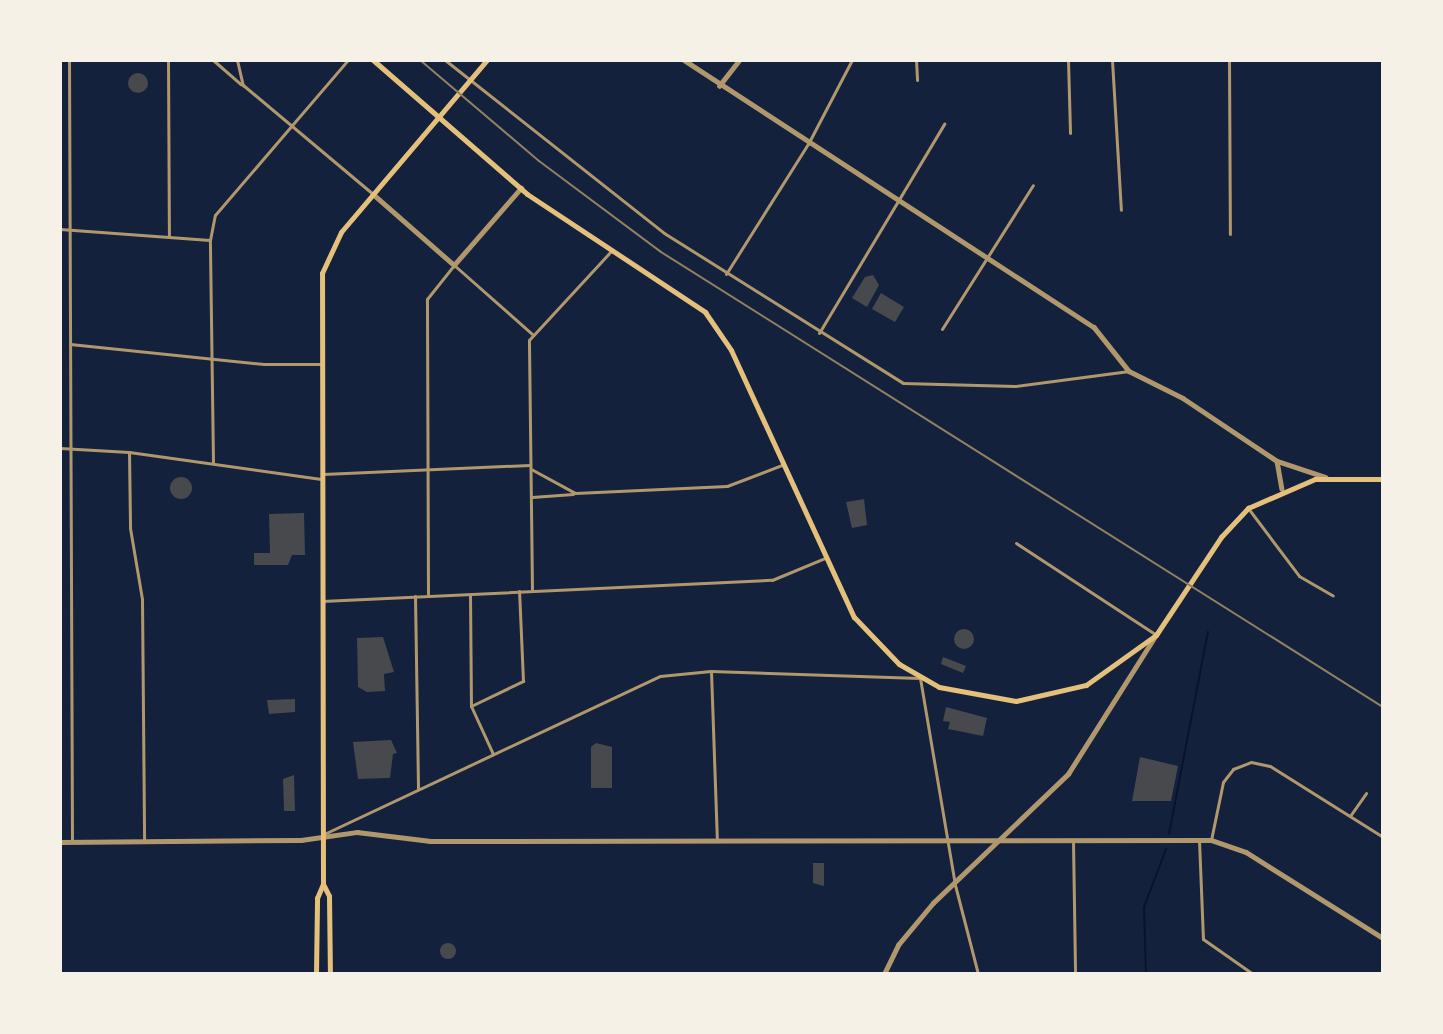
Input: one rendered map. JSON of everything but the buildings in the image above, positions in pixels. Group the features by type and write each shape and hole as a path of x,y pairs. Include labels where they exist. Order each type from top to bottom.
{"main road":[{"path":"373,60 520,188 684,294 711,319 825,558 867,635 920,678 992,700 1048,697 1104,677 1156,635 1221,537 1248,508 1282,489 1326,477 1383,479"},
{"path":"316,974 316,898 322,884 321,364 324,264 373,194 431,123 487,60"},
{"path":"322,884 329,896 330,974"}],"street":[{"path":"69,60 72,842"},
{"path":"168,60 169,237"},
{"path":"213,60 373,194 532,334"},
{"path":"237,60 243,85"},
{"path":"213,463 210,240 220,206 348,60"},
{"path":"445,60 626,205 726,274 903,383 1015,386 1129,371"},
{"path":"684,60 719,86 808,144 1094,327 1129,371 1183,398 1277,461 1326,477"},
{"path":"719,86 740,60"},
{"path":"726,274 808,144 852,60"},
{"path":"916,60 917,80"},
{"path":"1068,60 1070,133"},
{"path":"1112,60 1121,210"},
{"path":"1229,60 1230,234"},
{"path":"819,333 944,124"},
{"path":"942,328 985,256 1033,185"},
{"path":"428,595 426,303 454,265 520,188"},
{"path":"60,229 210,240"},
{"path":"532,590 530,467 532,334 613,249"},
{"path":"70,344 212,355 264,364 321,364"},
{"path":"60,448 129,452 321,477 427,470 530,467 575,493"},
{"path":"129,452 132,550 142,599 144,841"},
{"path":"1277,461 1282,489"},
{"path":"531,498 575,493 727,486 782,465"},
{"path":"1248,508 1299,576 1333,596"},
{"path":"884,974 918,919 1004,839 1072,769 1156,635 1016,543"},
{"path":"322,601 772,580 825,558"},
{"path":"471,706 522,681 519,591"},
{"path":"471,594 471,706 493,754"},
{"path":"415,596 418,789"},
{"path":"322,836 644,682 711,671 920,678 955,885 978,974"},
{"path":"711,671 717,840"},
{"path":"1211,840 1223,782 1244,763 1270,766 1383,837"},
{"path":"1350,816 1366,793"},
{"path":"60,842 322,836 357,832 430,840 1211,840 1246,852 1383,938"},
{"path":"1073,839 1075,974"},
{"path":"1199,840 1205,942 1254,974"}],"waterway":[{"path":"1169,834 1208,632"},
{"path":"1146,974 1144,907 1166,849"}],"railway":[{"path":"420,60 539,161 661,252 1383,707"}]}
